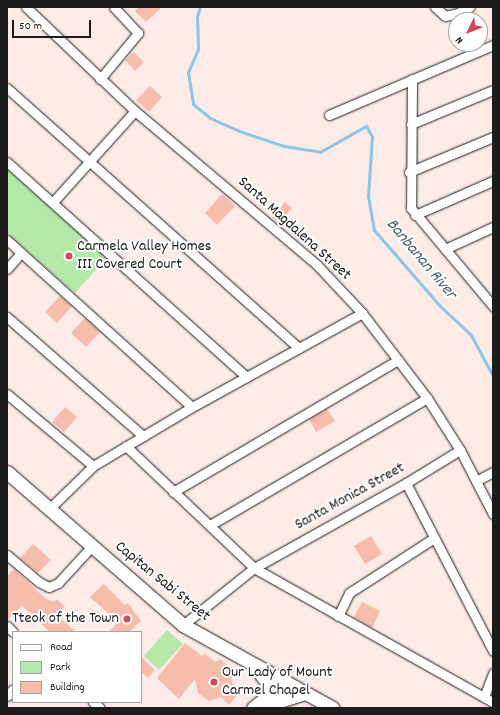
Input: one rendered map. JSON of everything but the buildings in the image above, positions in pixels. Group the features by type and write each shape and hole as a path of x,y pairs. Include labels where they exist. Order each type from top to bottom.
{"street":[{"name":"Santa Magdalena Street","path":"26,7 135,111 317,265 362,313 427,398 460,450 493,514"},
{"path":"100,78 138,33 114,7"},
{"path":"435,7 445,16 458,13 470,7"},
{"path":"329,115 493,45"},
{"path":"412,79 409,198 411,208 493,306"},
{"path":"7,88 90,160 299,348"},
{"path":"411,124 493,90"},
{"path":"53,202 135,111"},
{"path":"410,172 493,137"},
{"path":"7,162 247,377"},
{"path":"415,214 493,181"},
{"path":"445,249 493,227"},
{"path":"7,240 192,407"},
{"path":"7,269 21,253"},
{"path":"49,509 93,466 192,407 362,313"},
{"path":"7,317 143,436"},
{"path":"173,492 398,360"},
{"path":"7,394 93,466"},
{"path":"210,525 427,398"},
{"path":"126,446 254,568 493,702"},
{"name":"Santa Monica Street","path":"183,625 254,568 406,483 460,450"},
{"name":"Capitan Sabi Street","path":"7,472 183,625 332,708"},
{"path":"476,480 493,472"},
{"path":"406,483 493,651"},
{"path":"338,616 349,593 434,538"},
{"path":"7,555 39,582 50,587 58,583 92,546"},
{"path":"253,665 263,674 268,684 268,695 255,708"},
{"path":"484,697 493,673"},
{"path":"255,708 305,693"}],"green space":[{"path":"7,169 107,257 75,293 7,233"},
{"path":"167,630 183,644 159,670 144,656"}],"waterway":[{"name":"Banbanan River","path":"200,7 197,16 198,49 188,72 193,104 210,118 242,132 284,146 320,152 366,126 372,137 368,196 374,230 440,306 471,335 493,376"}],"place":[{"name":"Carmela Valley Homes III Covered Court","path":"69,256"},
{"name":"Tteok of the Town","path":"127,619"},
{"name":"Our Lady of Mount Carmel Chapel","path":"214,682"}]}
